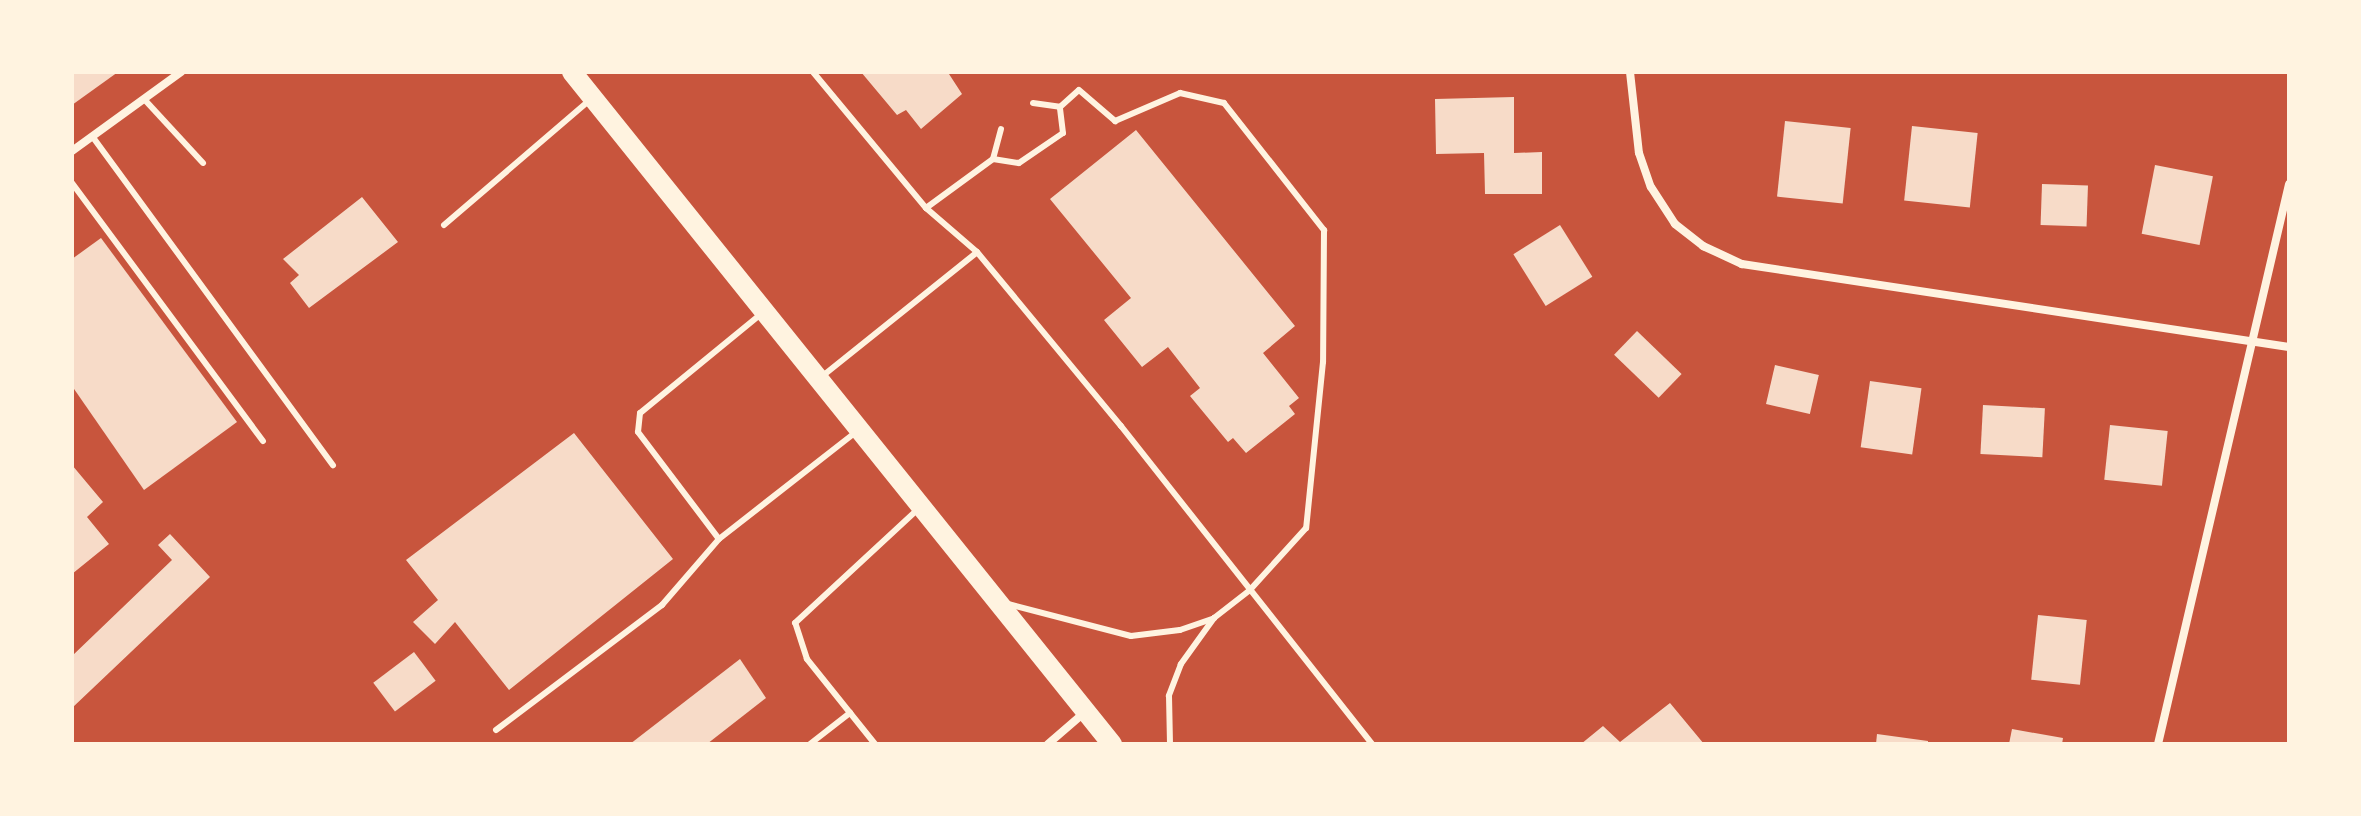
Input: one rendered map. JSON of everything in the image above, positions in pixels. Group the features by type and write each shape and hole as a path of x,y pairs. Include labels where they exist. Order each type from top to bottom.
{"main road":[{"path":"572,72 1112,744"}],"street":[{"path":"72,151 181,72"},
{"path":"1630,72 1639,153 1651,187 1675,224 1703,246 1742,264 2289,347"},
{"path":"2158,744 2289,184"},
{"path":"1048,744 1086,712"}],"lane":[{"path":"813,72 926,208 977,252 1121,426 1372,744"},
{"path":"1060,107 1079,90 1115,121 1180,93 1224,103 1324,230 1323,362 1306,528 1250,590 1214,618 1181,664 1172,688 1170,744"},
{"path":"444,225 593,98"},
{"path":"144,99 203,163"},
{"path":"1033,103 1060,107"},
{"path":"993,159 1019,163 1063,133 1060,107"},
{"path":"926,208 993,159 1001,129"},
{"path":"92,136 333,465"},
{"path":"72,183 263,441"},
{"path":"818,379 977,252"},
{"path":"719,539 638,432 640,413 764,312"},
{"path":"496,730 662,605 719,539 859,430"},
{"path":"875,744 807,659 795,623 920,507"},
{"path":"997,601 1131,636 1180,630 1214,618"},
{"path":"810,744 850,713"}],"building":[{"path":"72,72 118,72 72,105"},
{"path":"861,72 951,72 949,74 962,94 921,129 906,110 897,115"},
{"path":"1514,97 1514,153 1542,152 1542,194 1485,194 1484,153 1436,154 1435,99"},
{"path":"1785,121 1851,128 1843,203 1777,197"},
{"path":"1912,126 1978,133 1970,207 1904,201"},
{"path":"1136,130 1295,326 1263,353 1299,398 1289,406 1295,414 1246,453 1233,438 1228,442 1190,396 1200,388 1168,347 1142,367 1104,320 1131,298 1050,199"},
{"path":"2155,165 2213,176 2200,245 2142,234"},
{"path":"2042,184 2088,186 2087,227 2041,225"},
{"path":"362,197 398,242 309,308 290,283 299,275 283,259"},
{"path":"1560,225 1592,277 1546,306 1513,254"},
{"path":"101,238 237,422 144,490 72,386 72,259"},
{"path":"1637,331 1682,374 1659,398 1614,355"},
{"path":"1775,365 1819,375 1810,414 1766,404"},
{"path":"1870,381 1921,388 1912,455 1861,447"},
{"path":"1983,405 2045,408 2042,457 1980,454"},
{"path":"2110,425 2168,431 2162,486 2104,480"},
{"path":"574,433 673,559 509,690 455,622 435,644 413,622 438,600 406,560"},
{"path":"72,465 103,502 87,517 109,544 72,574"},
{"path":"170,534 210,577 72,708 72,656 172,560 158,545"},
{"path":"2038,615 2087,620 2080,685 2031,680"},
{"path":"414,652 436,681 395,711 373,683"},
{"path":"740,659 766,698 707,744 630,744"},
{"path":"1670,703 1704,744 1581,744 1603,726 1620,742"},
{"path":"2012,729 2063,738 2062,744 2009,744"},
{"path":"1877,734 1928,741 1928,744 1876,744"}]}
